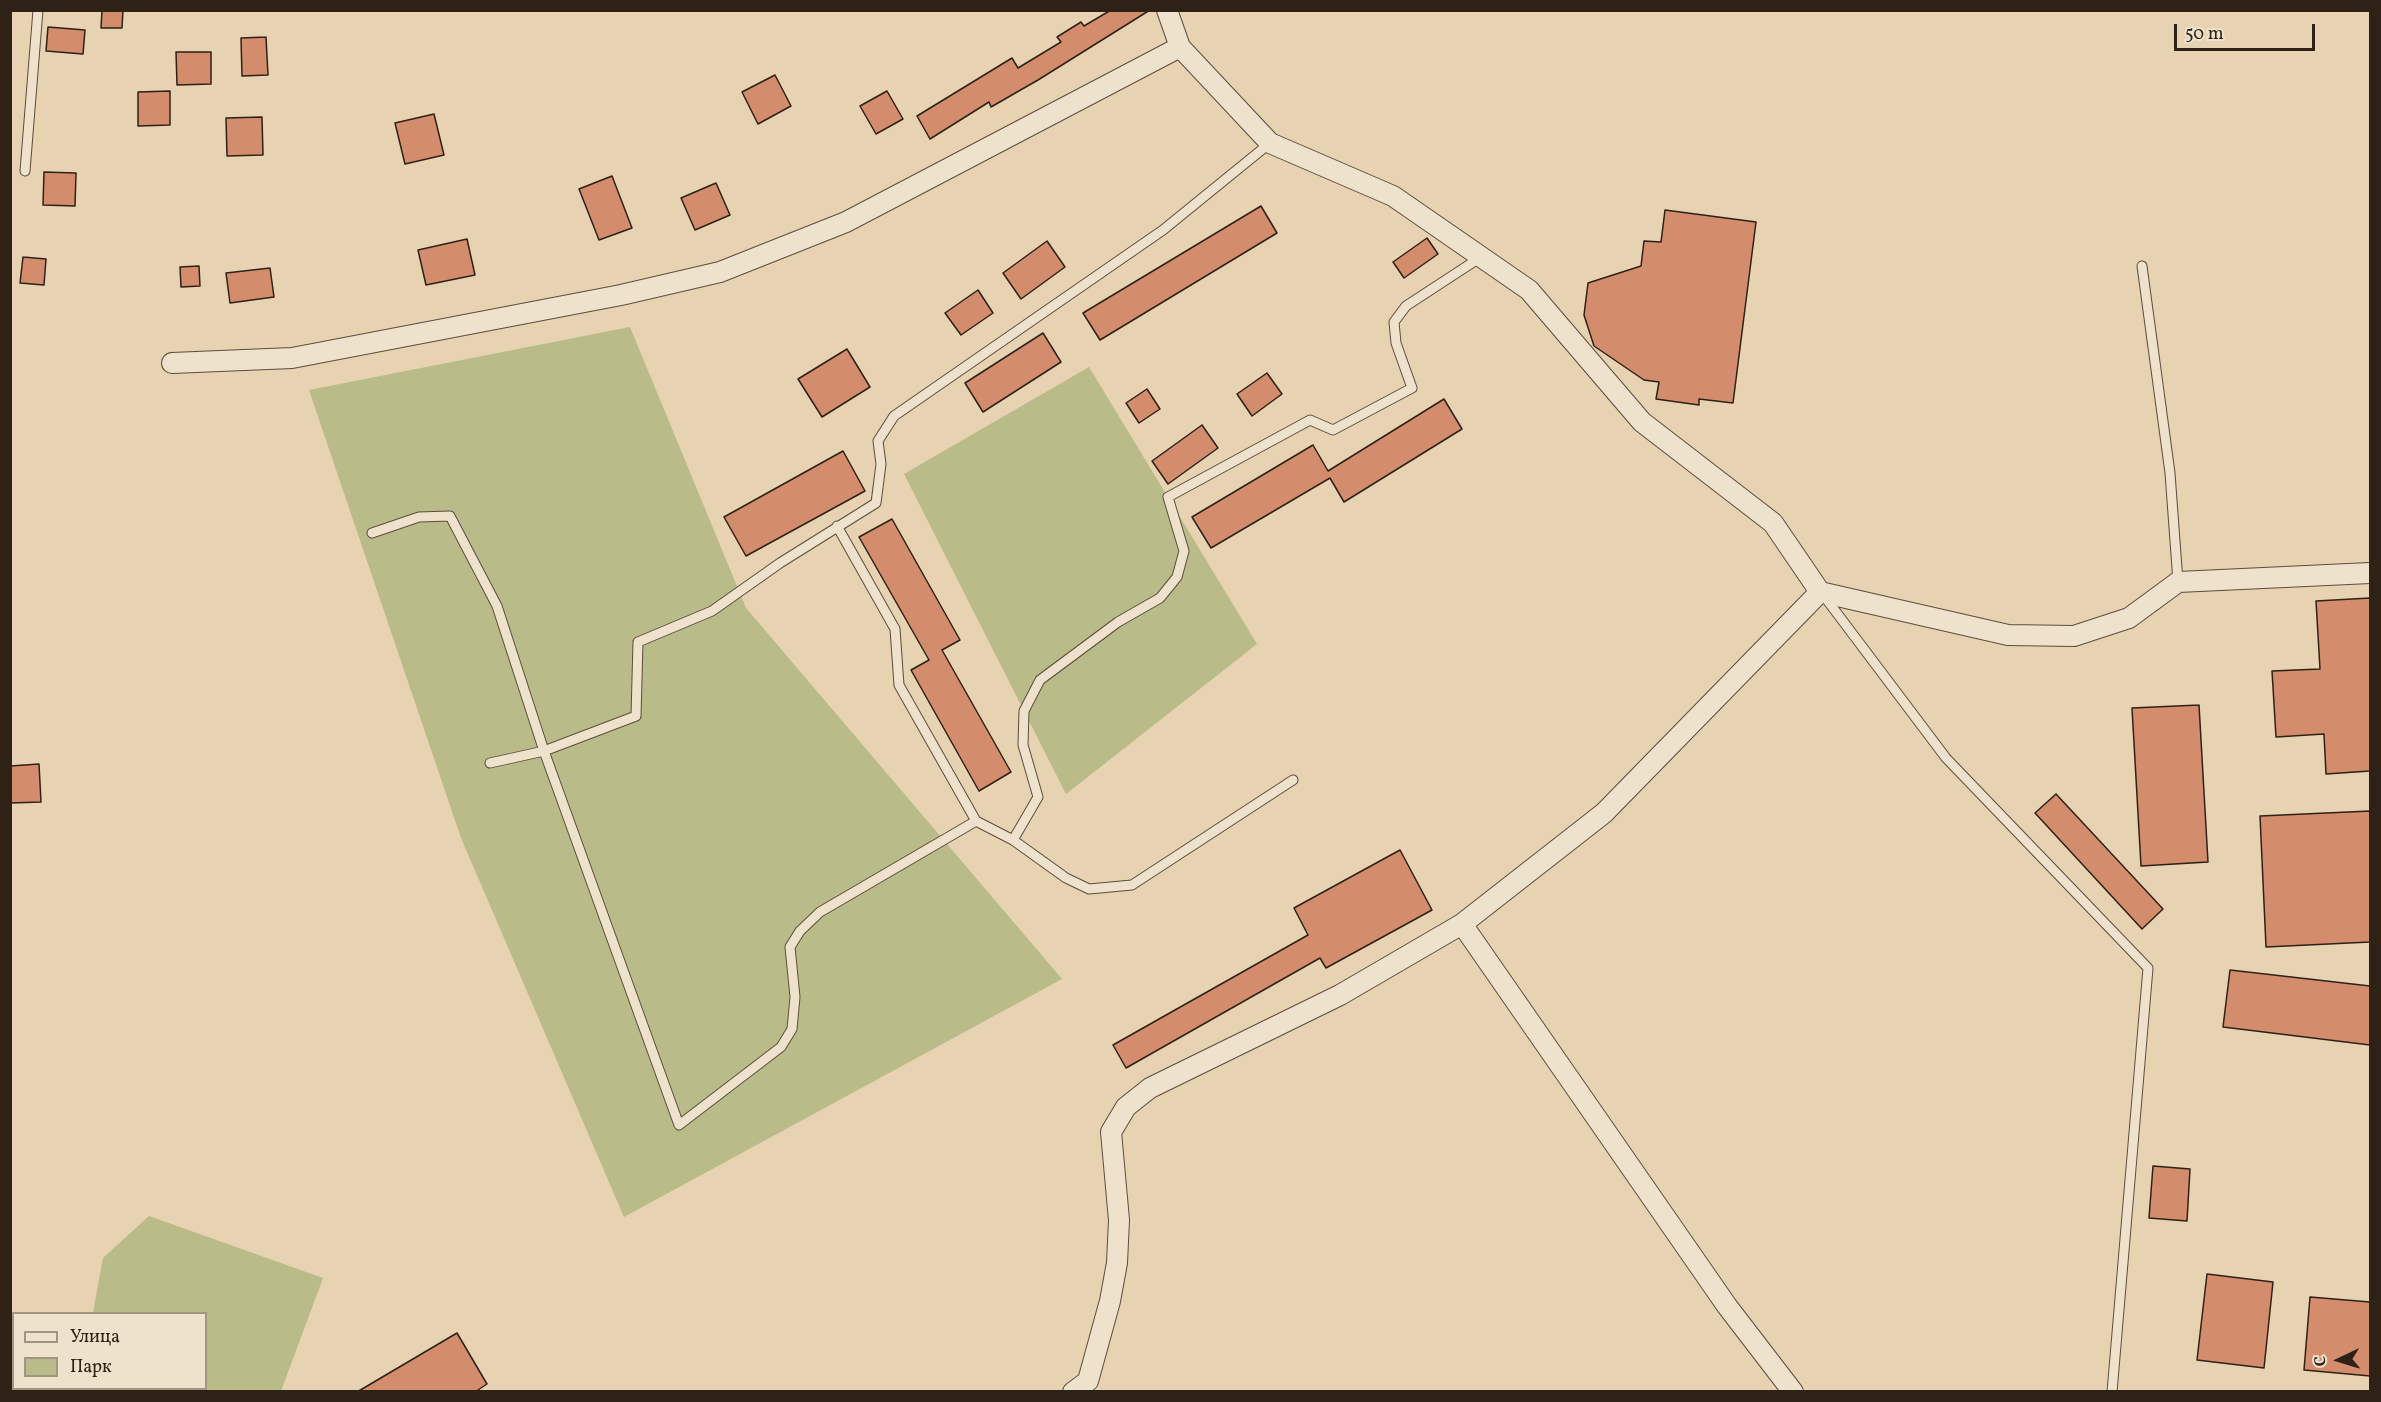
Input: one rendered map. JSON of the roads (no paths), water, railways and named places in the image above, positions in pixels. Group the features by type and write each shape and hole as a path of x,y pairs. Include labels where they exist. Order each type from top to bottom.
{"street":[{"path":"1167,10 1180,47 1270,142 1393,196 1528,290 1642,422 1773,523 1820,592 2008,635 2074,636 2129,618 2178,582 2370,573"},
{"path":"172,363 292,358 621,295 720,272 846,222 1180,47"},
{"path":"1073,1392 1088,1381 1110,1301 1117,1263 1119,1220 1111,1131 1126,1107 1150,1088 1340,995 1462,924 1604,813 1820,592"},
{"path":"1462,924 1727,1306 1793,1392"}],"lane":[{"path":"26,171 38,10"},
{"path":"490,763 544,751 636,716 638,642 712,611 837,526 876,503 881,464 878,441 894,416 1163,230 1270,142"},
{"path":"1013,840 1038,797 1023,745 1024,711 1040,680 1118,622 1160,598 1177,577 1184,551 1168,497 1310,420 1333,430 1412,388 1396,343 1394,322 1406,306 1480,257"},
{"path":"2142,266 2170,473 2178,582"},
{"path":"372,533 418,517 450,516 496,606 544,751 679,1125 781,1047 792,1029 795,997 790,947 800,931 820,912 976,821"},
{"path":"837,526 895,629 899,685 976,821 1013,840 1066,878 1089,889 1132,885 1293,780"},
{"path":"1820,592 1946,758 2148,968 2112,1392"}]}
